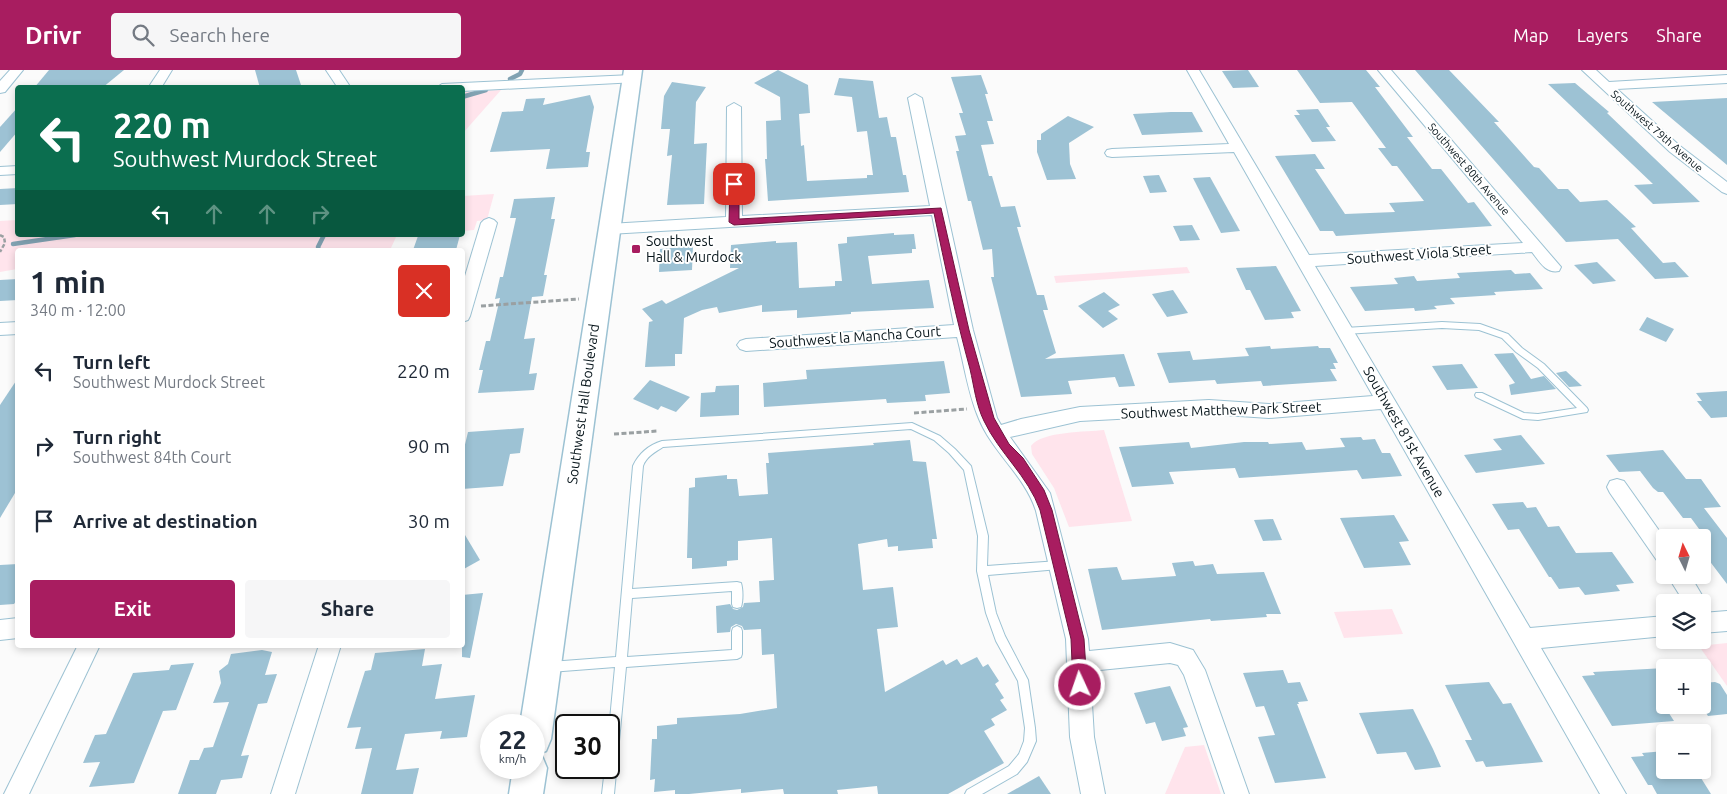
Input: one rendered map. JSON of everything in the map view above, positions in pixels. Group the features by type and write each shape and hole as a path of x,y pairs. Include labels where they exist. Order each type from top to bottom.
{"main road":[{"name":"Southwest Hall Boulevard","path":"538,714 633,75"},
{"path":"526,794 528,779"}],"street":[{"path":"0,89 17,70"},
{"path":"156,85 166,70"},
{"path":"332,70 343,85"},
{"name":"Southwest 81st Avenue","path":"1194,70 1303,261 1388,402 1614,794"},
{"name":"Southwest 80th Avenue","path":"1384,70 1553,267"},
{"name":"Southwest 79th Avenue","path":"1588,70 1688,160 1727,189"},
{"path":"1716,70 1727,79"},
{"path":"465,86 633,75"},
{"path":"1606,86 1727,79"},
{"path":"916,98 964,330 988,419 1040,493 1059,565 1077,639 1082,737 1093,794"},
{"path":"734,106 734,222"},
{"path":"1112,153 1238,148"},
{"path":"0,171 15,170"},
{"path":"609,229 938,210"},
{"path":"465,305 489,224"},
{"name":"Southwest Viola Street","path":"1303,261 1536,247"},
{"path":"0,329 15,328"},
{"name":"Southwest la Mancha Court","path":"746,345 964,330"},
{"name":"Southwest Matthew Park Street","path":"997,434 1021,426 1080,414 1210,407 1268,411 1388,402"},
{"path":"1617,487 1656,543"},
{"path":"1525,639 1656,627"},
{"path":"0,630 15,628"},
{"path":"16,794 88,648"},
{"path":"282,794 329,648"},
{"path":"1079,662 1170,653 1185,657 1194,670 1237,794"}],"lane":[{"path":"1345,332 1442,325 1480,327 1505,336 1519,350 1541,366 1584,410 1538,417 1523,416 1479,395"},
{"path":"608,794 639,461 652,449 670,443 902,425 912,426 937,438 968,469 983,536 982,570 991,613 1000,638 1023,680 1030,728 1030,741 1024,758 1014,770 971,794"},
{"path":"982,570 1059,565"},
{"path":"627,594 738,586 737,604"},
{"path":"544,668 737,654 737,631"}],"path":[{"path":"0,235 4,236 5,243 0,252"},
{"path":"465,312 599,298"}],"shaded area":[{"path":"501,90 465,131 465,92"},
{"path":"494,194 487,220 477,221 474,230 465,231 465,196"},
{"path":"15,220 15,237 396,237 391,248 15,248 15,269 0,272 0,221"},
{"path":"1187,267 1190,273 1056,283 1054,276"},
{"path":"1104,430 1132,521 1069,527 1054,488 1032,454 1031,446 1045,437 1054,435"},
{"path":"1392,609 1403,634 1344,638 1334,612"},
{"path":"1727,643 1727,686 1711,663 1711,659 1708,659 1701,649 1711,649 1711,645"},
{"path":"1204,745 1221,794 1165,794 1185,747"}],"building":[{"path":"49,70 124,70 106,85 36,85"},
{"path":"255,70 296,70 301,85 259,85"},
{"path":"778,70 808,85 810,113 799,114 801,146 804,145 807,181 867,178 867,175 873,175 867,131 857,132 852,97 834,95 839,78 873,81 879,118 887,117 891,137 896,137 903,175 906,175 909,192 768,201 765,159 767,159 766,121 781,120 780,97 754,83"},
{"path":"1248,70 1259,87 1233,88 1222,71"},
{"path":"1297,70 1366,70 1380,87 1375,87 1413,137 1407,137 1432,169 1441,169 1468,203 1474,202 1492,226 1336,236 1333,231 1320,231 1275,156 1315,154 1325,169 1315,169 1345,214 1395,212 1389,203 1424,201 1397,166 1392,166 1378,148 1386,148 1352,102 1320,103"},
{"path":"1415,70 1449,70 1499,122 1494,122 1534,167 1539,168 1558,189 1568,189 1580,202 1607,200 1636,227 1631,228 1663,263 1675,262 1689,277 1655,279 1618,239 1566,242"},
{"path":"981,75 988,94 985,94 993,121 987,121 994,144 981,145 989,176 992,176 1001,207 1015,206 1021,227 1017,227 1037,295 1044,295 1048,310 1043,310 1056,353 1045,359 1124,354 1135,386 1119,387 1115,377 1068,381 1072,394 1021,397 991,277 994,277 992,249 983,250 971,201 968,201 956,151 959,151 955,136 966,135 959,113 963,113 951,77"},
{"path":"672,82 706,87 696,102 694,144 707,143 704,204 667,205 672,155 667,156 670,129 661,129 664,96"},
{"path":"1575,83 1609,112 1607,113 1700,202 1653,204 1634,185 1653,184 1548,84"},
{"path":"590,95 594,107 586,152 590,152 588,167 546,169 550,149 490,152 502,112 523,111 526,99 545,98 543,105"},
{"path":"1727,98 1727,165 1652,102"},
{"path":"1318,109 1330,127 1326,127 1336,141 1312,142 1294,115 1300,115 1296,110"},
{"path":"15,110 15,134 0,152 0,127"},
{"path":"1192,112 1203,132 1142,135 1133,114"},
{"path":"1068,116 1094,127 1069,143 1070,164 1076,179 1047,180 1037,152 1037,140 1041,140 1041,134"},
{"path":"1159,175 1167,192 1150,193 1143,176"},
{"path":"1210,177 1240,231 1221,233 1193,178"},
{"path":"15,188 15,204 0,205 0,189"},
{"path":"555,197 551,219 555,219 544,275 547,275 543,296 532,297 524,339 535,338 529,374 537,373 534,390 478,393 483,370 479,370 486,341 490,341 500,298 495,299 500,277 503,277 516,218 510,218 514,199"},
{"path":"1192,225 1200,240 1180,241 1173,226"},
{"path":"894,233 894,235 914,234 916,249 912,249 912,253 868,256 872,284 929,280 934,308 851,312 851,314 797,318 797,310 762,312 762,305 719,313 717,307 702,310 684,318 682,354 675,354 675,366 645,367 649,322 653,321 642,309 662,300 666,304 739,268 730,268 731,245 776,241 776,243 797,242 799,288 835,286 835,281 842,281 838,244 847,243 847,237"},
{"path":"418,237 459,237 457,248 414,248"},
{"path":"693,246 692,270 659,272 660,249"},
{"path":"1597,262 1616,281 1593,284 1574,265"},
{"path":"1276,266 1301,311 1291,312 1294,318 1265,320 1250,290 1246,290 1236,268"},
{"path":"1511,270 1515,274 1530,273 1543,289 1494,292 1496,295 1450,298 1455,304 1434,306 1437,309 1415,311 1414,308 1365,311 1350,287 1398,284 1394,278 1414,276 1417,281 1460,278 1457,273"},
{"path":"15,279 15,300 0,301 0,280"},
{"path":"1173,290 1188,313 1167,317 1152,294"},
{"path":"1104,292 1120,305 1108,311 1118,319 1103,328 1078,306"},
{"path":"1647,317 1674,329 1666,342 1639,330"},
{"path":"1270,346 1271,349 1318,346 1319,348 1330,348 1338,363 1333,363 1336,369 1330,369 1337,381 1263,386 1261,381 1217,384 1215,380 1169,383 1157,353 1190,351 1193,360 1249,356 1245,348"},
{"path":"1513,353 1531,379 1544,376 1556,389 1511,395 1509,385 1515,383 1494,354"},
{"path":"944,361 950,393 925,395 926,401 887,403 886,399 764,407 763,383 807,379 806,370"},
{"path":"1462,364 1478,388 1447,390 1432,366"},
{"path":"1566,371 1582,386 1569,387 1556,373"},
{"path":"650,380 690,397 676,412 661,406 658,410 633,399"},
{"path":"15,382 15,493 0,518 0,405"},
{"path":"739,385 739,415 700,417 701,393 715,392 716,386"},
{"path":"1727,391 1727,417 1711,418 1697,401 1702,401 1696,393"},
{"path":"524,428 520,453 510,454 503,486 465,489 465,444 468,432"},
{"path":"1521,435 1545,464 1476,473 1464,455 1502,450 1493,439"},
{"path":"1361,437 1363,440 1375,439 1382,453 1390,453 1402,476 1362,479 1357,470 1239,478 1235,468 1169,472 1174,484 1132,487 1119,447 1189,442 1191,448 1244,442 1268,442 1269,444 1302,442 1306,450 1345,447 1340,438"},
{"path":"910,440 913,461 926,462 937,539 932,539 933,548 898,551 898,546 888,547 887,539 858,544 863,590 893,587 898,627 877,629 885,692 943,660 946,665 957,659 961,665 977,657 983,667 988,664 999,681 995,684 1004,698 1000,700 1007,710 991,719 995,725 984,731 1004,763 948,794 878,794 877,786 837,790 838,794 784,794 783,789 741,793 741,789 689,794 675,794 675,790 654,792 655,779 650,780 652,739 657,739 657,726 677,724 677,718 740,714 777,708 774,654 762,655 761,629 744,630 742,626 736,624 731,627 730,632 717,633 716,606 730,604 733,609 737,610 743,607 744,603 760,602 759,581 774,580 772,538 738,541 738,560 727,561 727,566 692,569 692,558 687,558 689,488 695,487 695,478 727,475 727,479 737,479 739,496 768,494 766,463 769,463 768,453 874,445 873,443"},
{"path":"1663,450 1686,479 1701,479 1721,507 1704,508 1727,538 1727,584 1711,563 1711,529 1699,529 1691,518 1683,518 1663,492 1658,492 1653,488 1640,471 1619,472 1606,455"},
{"path":"1523,502 1527,508 1536,507 1548,527 1559,526 1576,553 1612,552 1634,583 1616,585 1620,591 1585,595 1579,587 1559,589 1551,577 1549,577 1519,529 1508,530 1492,504"},
{"path":"1394,515 1409,541 1399,542 1411,565 1364,568 1340,518"},
{"path":"1273,519 1282,540 1263,541 1254,520"},
{"path":"465,535 480,560 465,568"},
{"path":"1193,561 1195,566 1213,564 1217,574 1264,572 1281,614 1266,614 1267,617 1211,621 1210,619 1102,630 1088,569 1117,567 1122,580 1176,576 1172,563"},
{"path":"15,564 14,604 0,605 0,565"},
{"path":"483,593 470,658 462,657 462,648 465,648 465,595"},
{"path":"425,649 422,666 442,664 435,699 475,695 467,737 440,739 442,731 405,734 396,770 419,768 413,794 361,794 372,748 355,749 361,727 347,728 365,671 371,670 375,653"},
{"path":"262,650 272,652 265,675 277,674 267,703 258,704 241,756 249,755 242,778 221,780 216,794 178,794 190,760 199,760 204,748 213,747 229,702 213,703 221,683 219,671 228,664 231,654"},
{"path":"194,663 176,710 163,711 134,783 89,787 100,762 83,763 95,735 106,734 133,673 169,670 171,665"},
{"path":"1656,668 1656,714 1670,714 1674,721 1612,726 1582,676 1595,675 1593,672"},
{"path":"1283,670 1288,683 1300,682 1308,701 1298,702 1299,704 1297,704 1326,778 1275,783 1258,737 1275,735 1264,706 1256,707 1243,673"},
{"path":"1489,682 1503,704 1511,703 1543,762 1486,767 1483,761 1476,762 1465,740 1472,740 1445,685"},
{"path":"1711,682 1720,684 1727,695 1727,714 1708,716 1707,714 1711,714"},
{"path":"1170,686 1188,727 1183,728 1186,736 1162,741 1155,722 1146,724 1134,693"},
{"path":"1413,709 1441,767 1415,770 1406,752 1377,754 1359,713"},
{"path":"1656,752 1656,779 1702,779 1711,794 1657,794 1652,785 1648,785 1631,757 1644,756 1642,753"},
{"path":"1039,776 1051,794 1007,794"}],"waterway":[{"path":"510,79 520,74 522,70"},
{"path":"465,96 486,90"},
{"path":"13,244 61,237"},
{"path":"318,248 323,237"}],"place":[{"name":"Southwest Hall & Murdock","path":"636,249"}],"route":[{"path":"734,184 734,222 938,210 964,330 988,419 1005,447 1019,462 1040,493 1046,510 1077,639 1080,685"}]}
